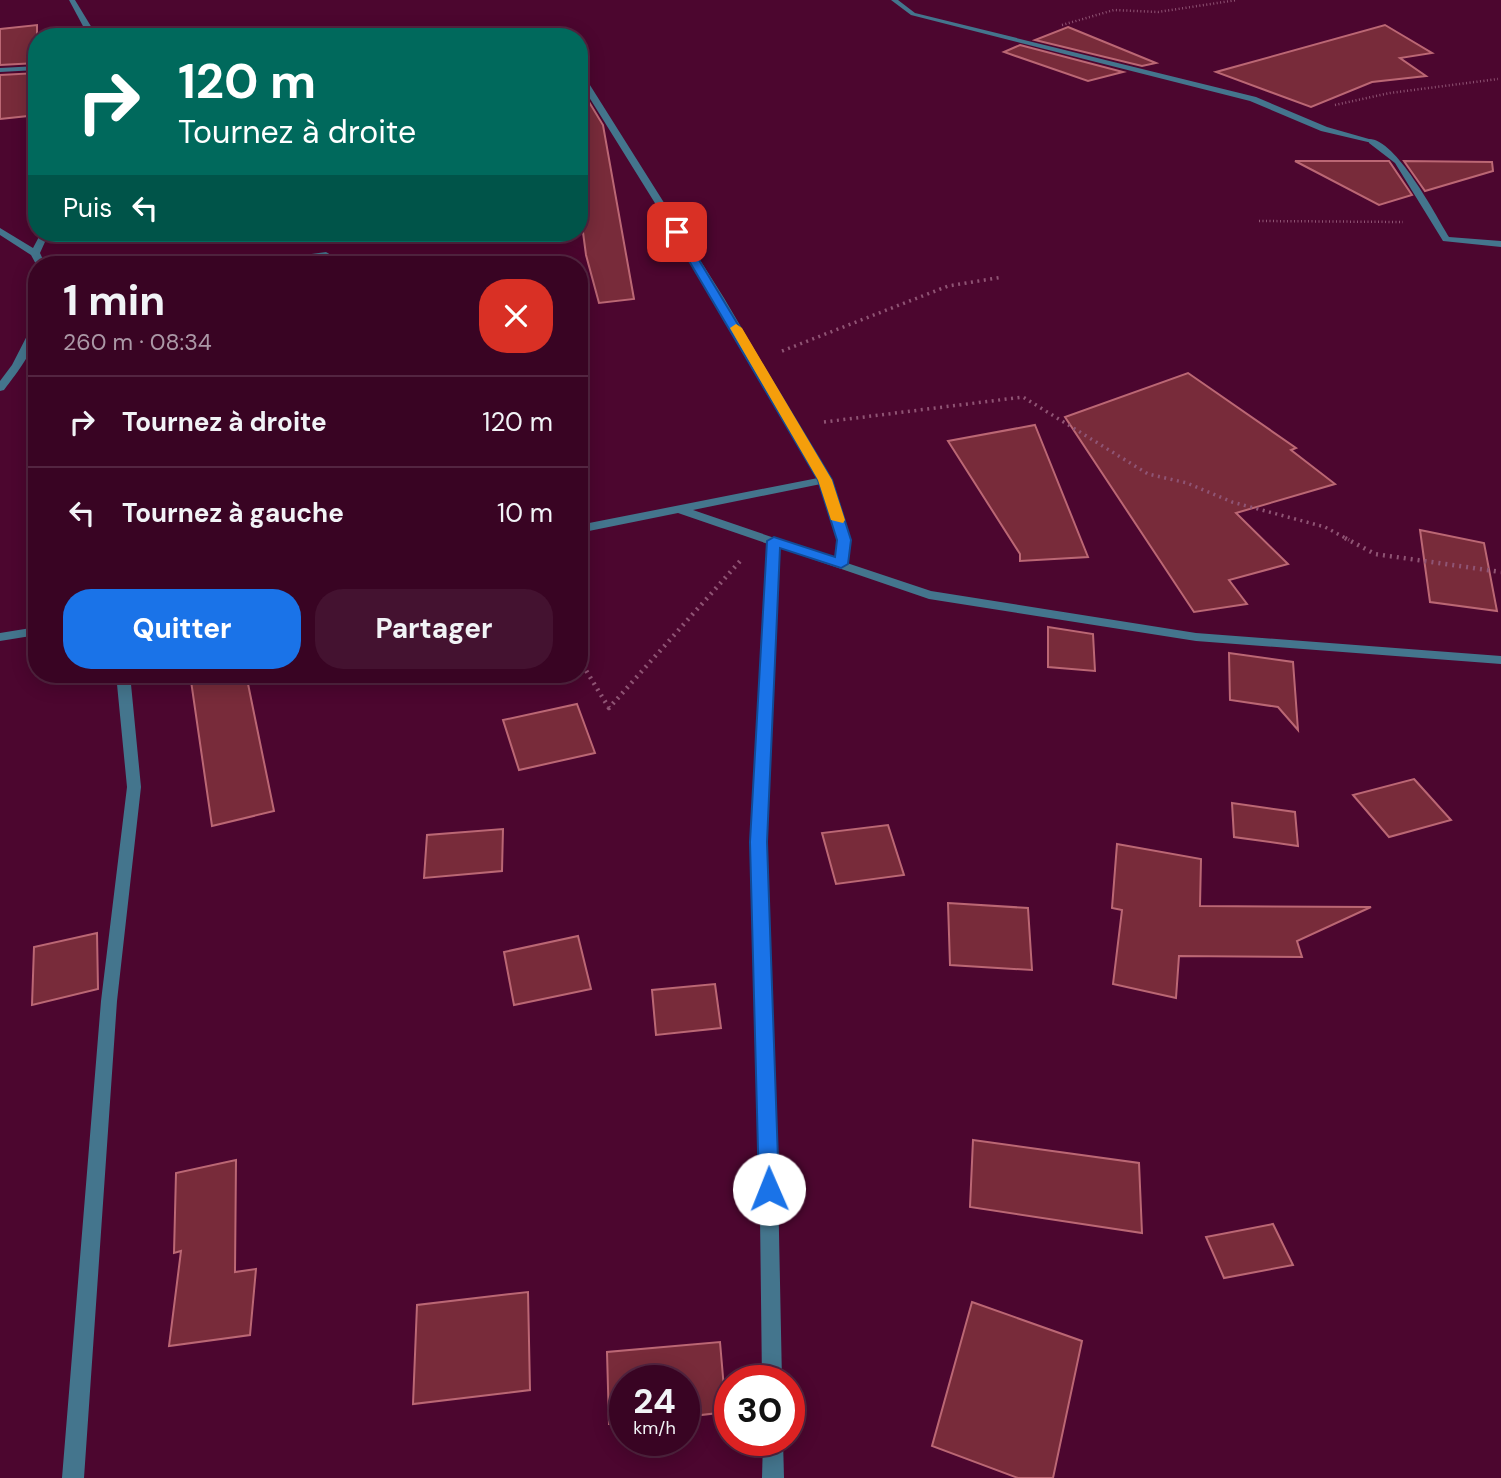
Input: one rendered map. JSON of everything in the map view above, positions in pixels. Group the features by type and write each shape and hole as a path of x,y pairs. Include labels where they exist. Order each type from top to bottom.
{"street":[{"path":"72,0 88,28"},
{"path":"894,0 913,14 1253,99 1324,128 1372,141 1398,161 1446,239 1501,244"},
{"path":"0,70 28,68"},
{"path":"588,89 825,480 844,540 841,564"},
{"path":"0,231 36,256"},
{"path":"35,253 40,242"},
{"path":"319,256 326,255"},
{"path":"0,388 17,366 28,344"},
{"path":"588,526 825,480"},
{"path":"679,509 929,595 1196,637 1501,660"},
{"path":"768,539 758,842 768,1134 772,1365"},
{"path":"0,637 28,632"},
{"path":"73,1478 109,1001 134,787 124,683"},
{"path":"773,1456 773,1478"}],"path":[{"path":"1011,39 1114,10 1158,12 1237,0"},
{"path":"1290,114 1390,93 1498,79"},
{"path":"1259,221 1436,221"},
{"path":"755,361 948,286 1003,277"},
{"path":"792,426 1023,397 1148,474 1187,483 1231,502 1325,527 1375,554 1501,572"},
{"path":"588,674 609,708 768,539"}],"building":[{"path":"37,25 37,28 28,28 28,63 0,65 0,29"},
{"path":"1385,25 1432,53 1400,58 1426,76 1372,82 1311,107 1216,72"},
{"path":"1068,27 1156,63 1142,66 1035,40"},
{"path":"1020,45 1123,72 1088,81 1004,52"},
{"path":"28,73 28,116 0,119 0,75"},
{"path":"588,100 603,125 634,299 599,303 586,255"},
{"path":"1295,161 1389,161 1412,195 1379,205"},
{"path":"1404,161 1492,162 1493,171 1425,191"},
{"path":"1188,373 1296,448 1291,450 1335,484 1236,513 1288,564 1229,580 1247,604 1194,612 1065,417"},
{"path":"1035,425 1088,557 1020,561 1020,554 948,441"},
{"path":"1420,530 1484,543 1497,611 1430,602"},
{"path":"1048,627 1093,634 1095,671 1048,667"},
{"path":"1229,653 1293,662 1298,730 1278,707 1230,700"},
{"path":"191,683 248,683 274,811 212,826"},
{"path":"577,704 595,753 519,770 503,720"},
{"path":"1414,779 1451,820 1389,837 1353,795"},
{"path":"1232,803 1295,812 1298,846 1234,837"},
{"path":"888,825 904,875 836,884 822,833"},
{"path":"503,829 502,871 424,878 427,835"},
{"path":"1117,844 1201,859 1200,906 1371,907 1297,941 1302,957 1179,956 1176,998 1113,984 1122,910 1112,908"},
{"path":"948,903 1028,908 1032,970 950,965"},
{"path":"97,933 98,989 32,1005 34,947"},
{"path":"578,936 591,989 514,1005 504,952"},
{"path":"715,984 721,1028 656,1035 652,990"},
{"path":"973,1140 1139,1163 1142,1233 970,1207"},
{"path":"236,1160 235,1272 256,1269 250,1335 169,1346 181,1251 174,1253 176,1173"},
{"path":"1273,1224 1293,1265 1224,1278 1206,1237"},
{"path":"528,1292 530,1390 413,1404 417,1305"},
{"path":"972,1302 1082,1341 1053,1478 1018,1478 932,1446"},
{"path":"720,1342 722,1365 714,1365 714,1413 700,1415 700,1365 609,1365 609,1424 607,1352"}],"slow traffic":[{"path":"736,328 825,480 838,520"}],"route":[{"path":"677,232 719,298 825,480 844,540 841,564 774,541 758,842 769,1189"}]}
